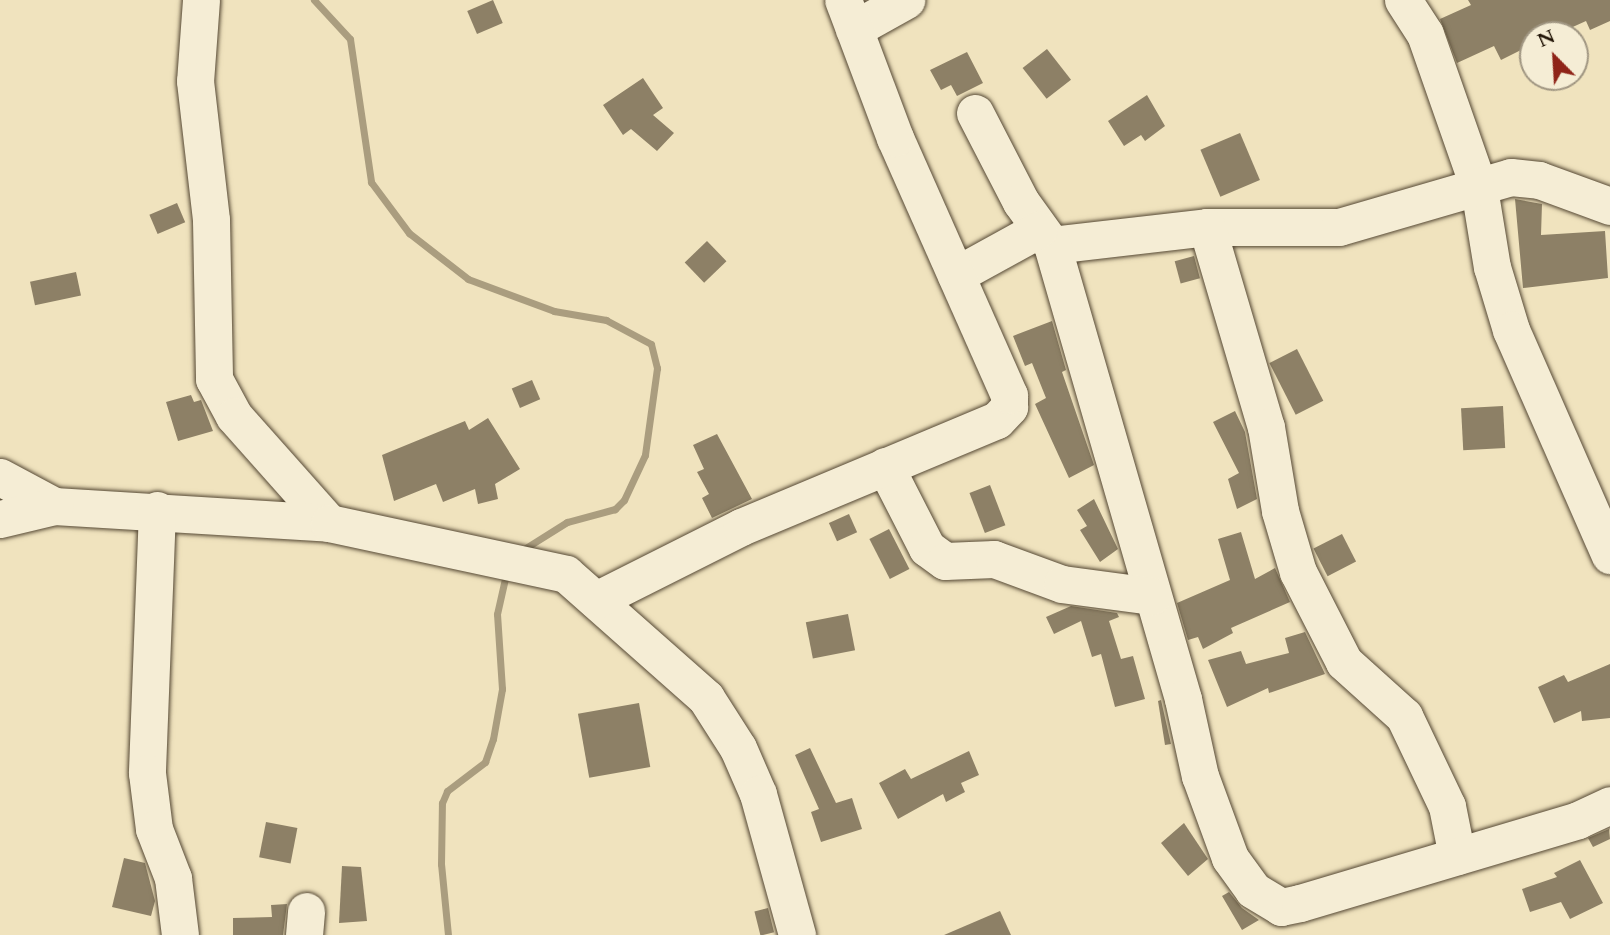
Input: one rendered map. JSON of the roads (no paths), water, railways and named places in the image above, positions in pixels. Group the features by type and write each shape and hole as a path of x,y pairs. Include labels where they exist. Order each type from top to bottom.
{"street":[{"path":"201,0 195,81 211,220 214,379 234,416 329,523"},
{"path":"596,600 741,527 998,420 1009,407 1009,395 895,138 849,15 906,0"},
{"path":"1414,3 1479,188 1492,267 1511,330 1610,555"},
{"path":"975,113 1045,238 1153,596 1200,776 1230,858 1253,890 1281,907 1457,856 1610,805"},
{"path":"956,275 1045,238 1207,227 1339,227 1511,177 1539,180 1610,206"},
{"path":"1207,227 1266,427 1280,511 1298,572 1344,663 1404,716 1447,806 1457,856"},
{"path":"885,466 914,528 927,548 945,561 994,559 1062,584 1153,596"},
{"path":"0,477 54,506"},
{"path":"0,519 54,506 157,510 329,523 566,574 706,698 738,748 758,794 797,935"},
{"path":"157,510 148,773 154,829 173,878 180,935"}],"waterway":[{"path":"314,0 350,39 371,182 409,233 468,279 554,311 606,320 651,344 657,368 645,455 624,500 615,509 567,522 524,549"},
{"path":"448,935 441,864 442,803 447,791 485,762 493,739 502,689 497,614 506,574"}]}
